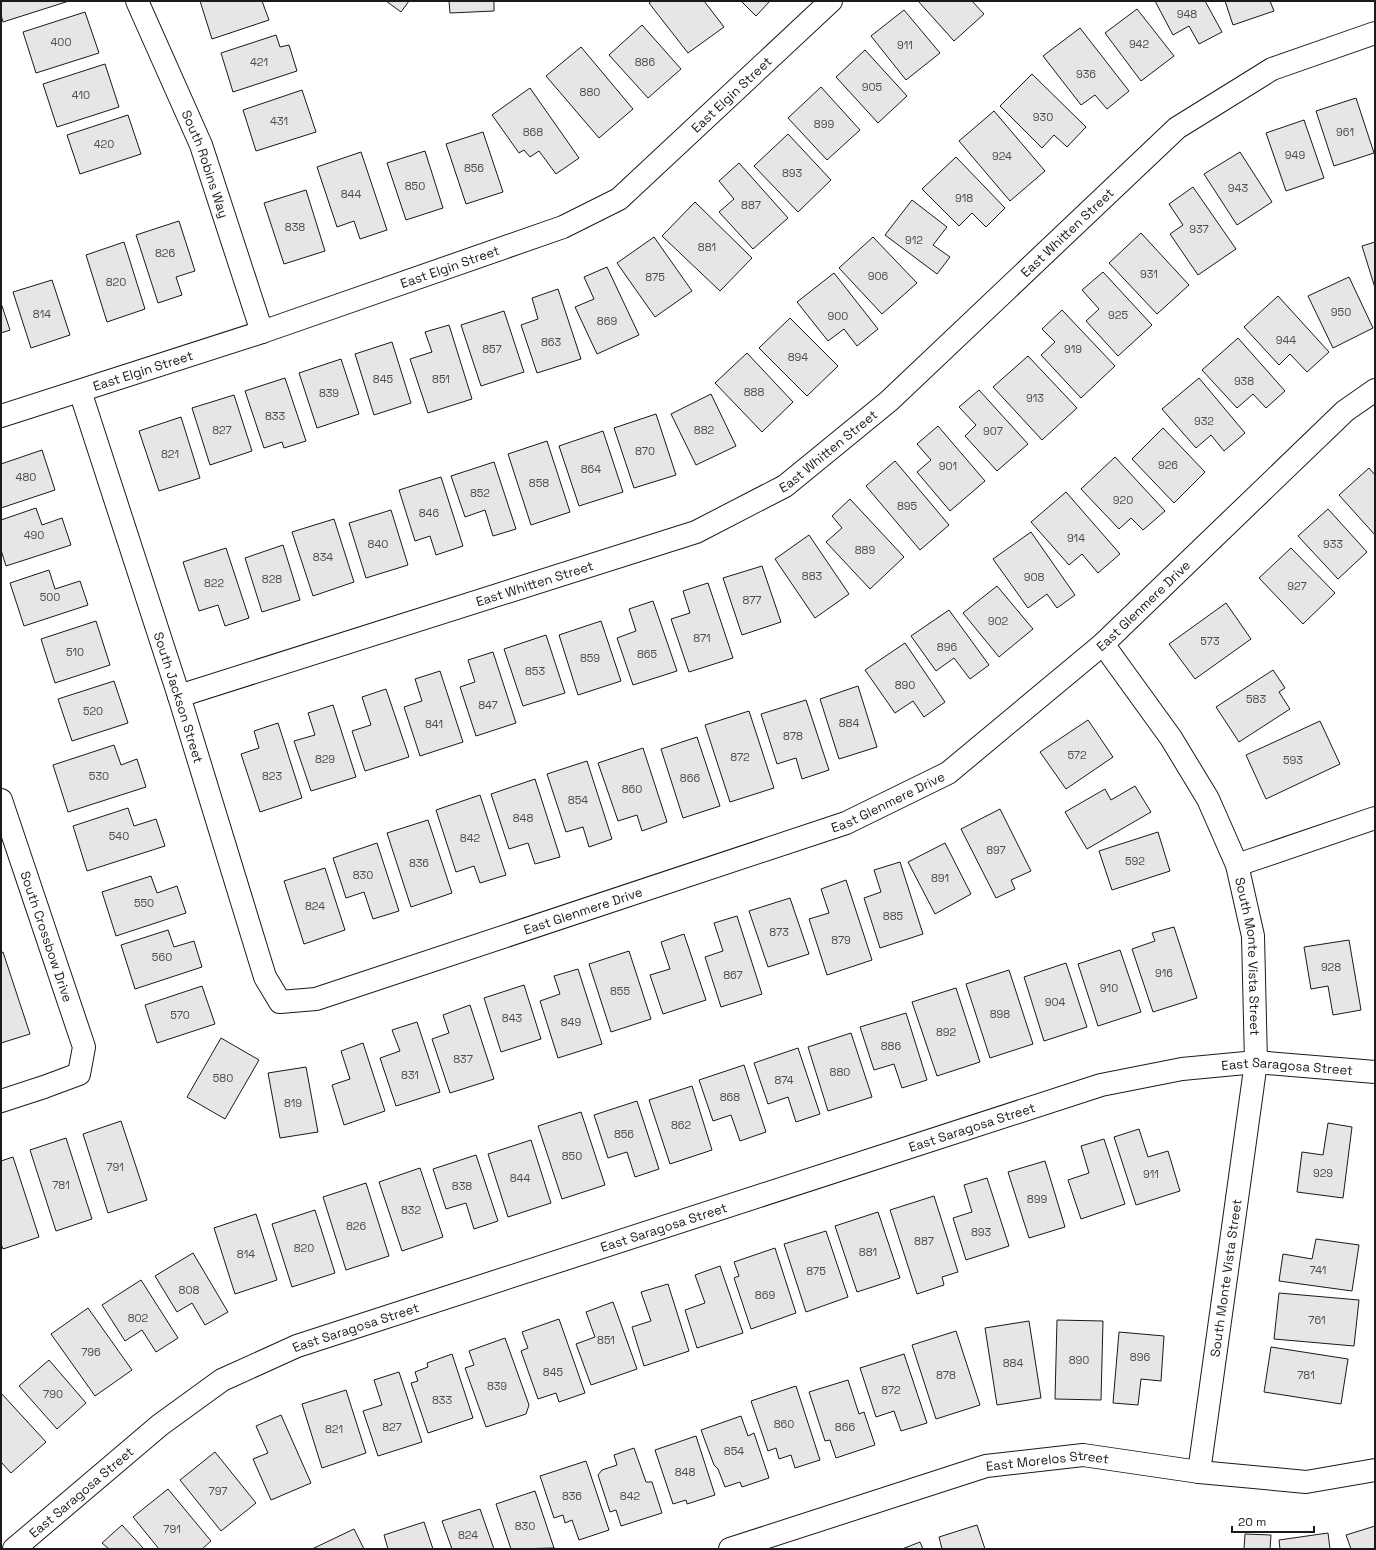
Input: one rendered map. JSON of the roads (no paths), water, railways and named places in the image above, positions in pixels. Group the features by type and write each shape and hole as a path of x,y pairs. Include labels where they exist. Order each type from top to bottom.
{"street":[{"name":"South Robins Way","path":"137,1 201,146 262,332"},
{"name":"East Elgin Street","path":"1,416 262,332 563,227 619,199 830,1"},
{"name":"East Whitten Street","path":"179,696 696,532 785,486 889,400 1177,128 1272,69 1375,33"},
{"name":"East Glenmere Drive","path":"280,1002 316,999 846,823 948,773 1102,644 1345,410 1375,390"},
{"name":"South Jackson Street","path":"80,391 179,696 265,977 280,1002"},
{"name":"South Monte Vista Street","path":"1102,644 1171,738 1208,799 1237,865 1253,936 1256,1062 1199,1472"},
{"name":"South Crossbow Drive","path":"1,800 84,1047 79,1074 1,1101"},
{"path":"1237,865 1375,818"},
{"name":"East Saragosa Street","path":"14,1549 160,1424 222,1380 298,1346 1101,1085 1182,1069 1256,1062 1375,1072"},
{"name":"East Morelos Street","path":"730,1549 986,1466 1083,1455 1199,1472 1306,1482 1375,1470"}]}
